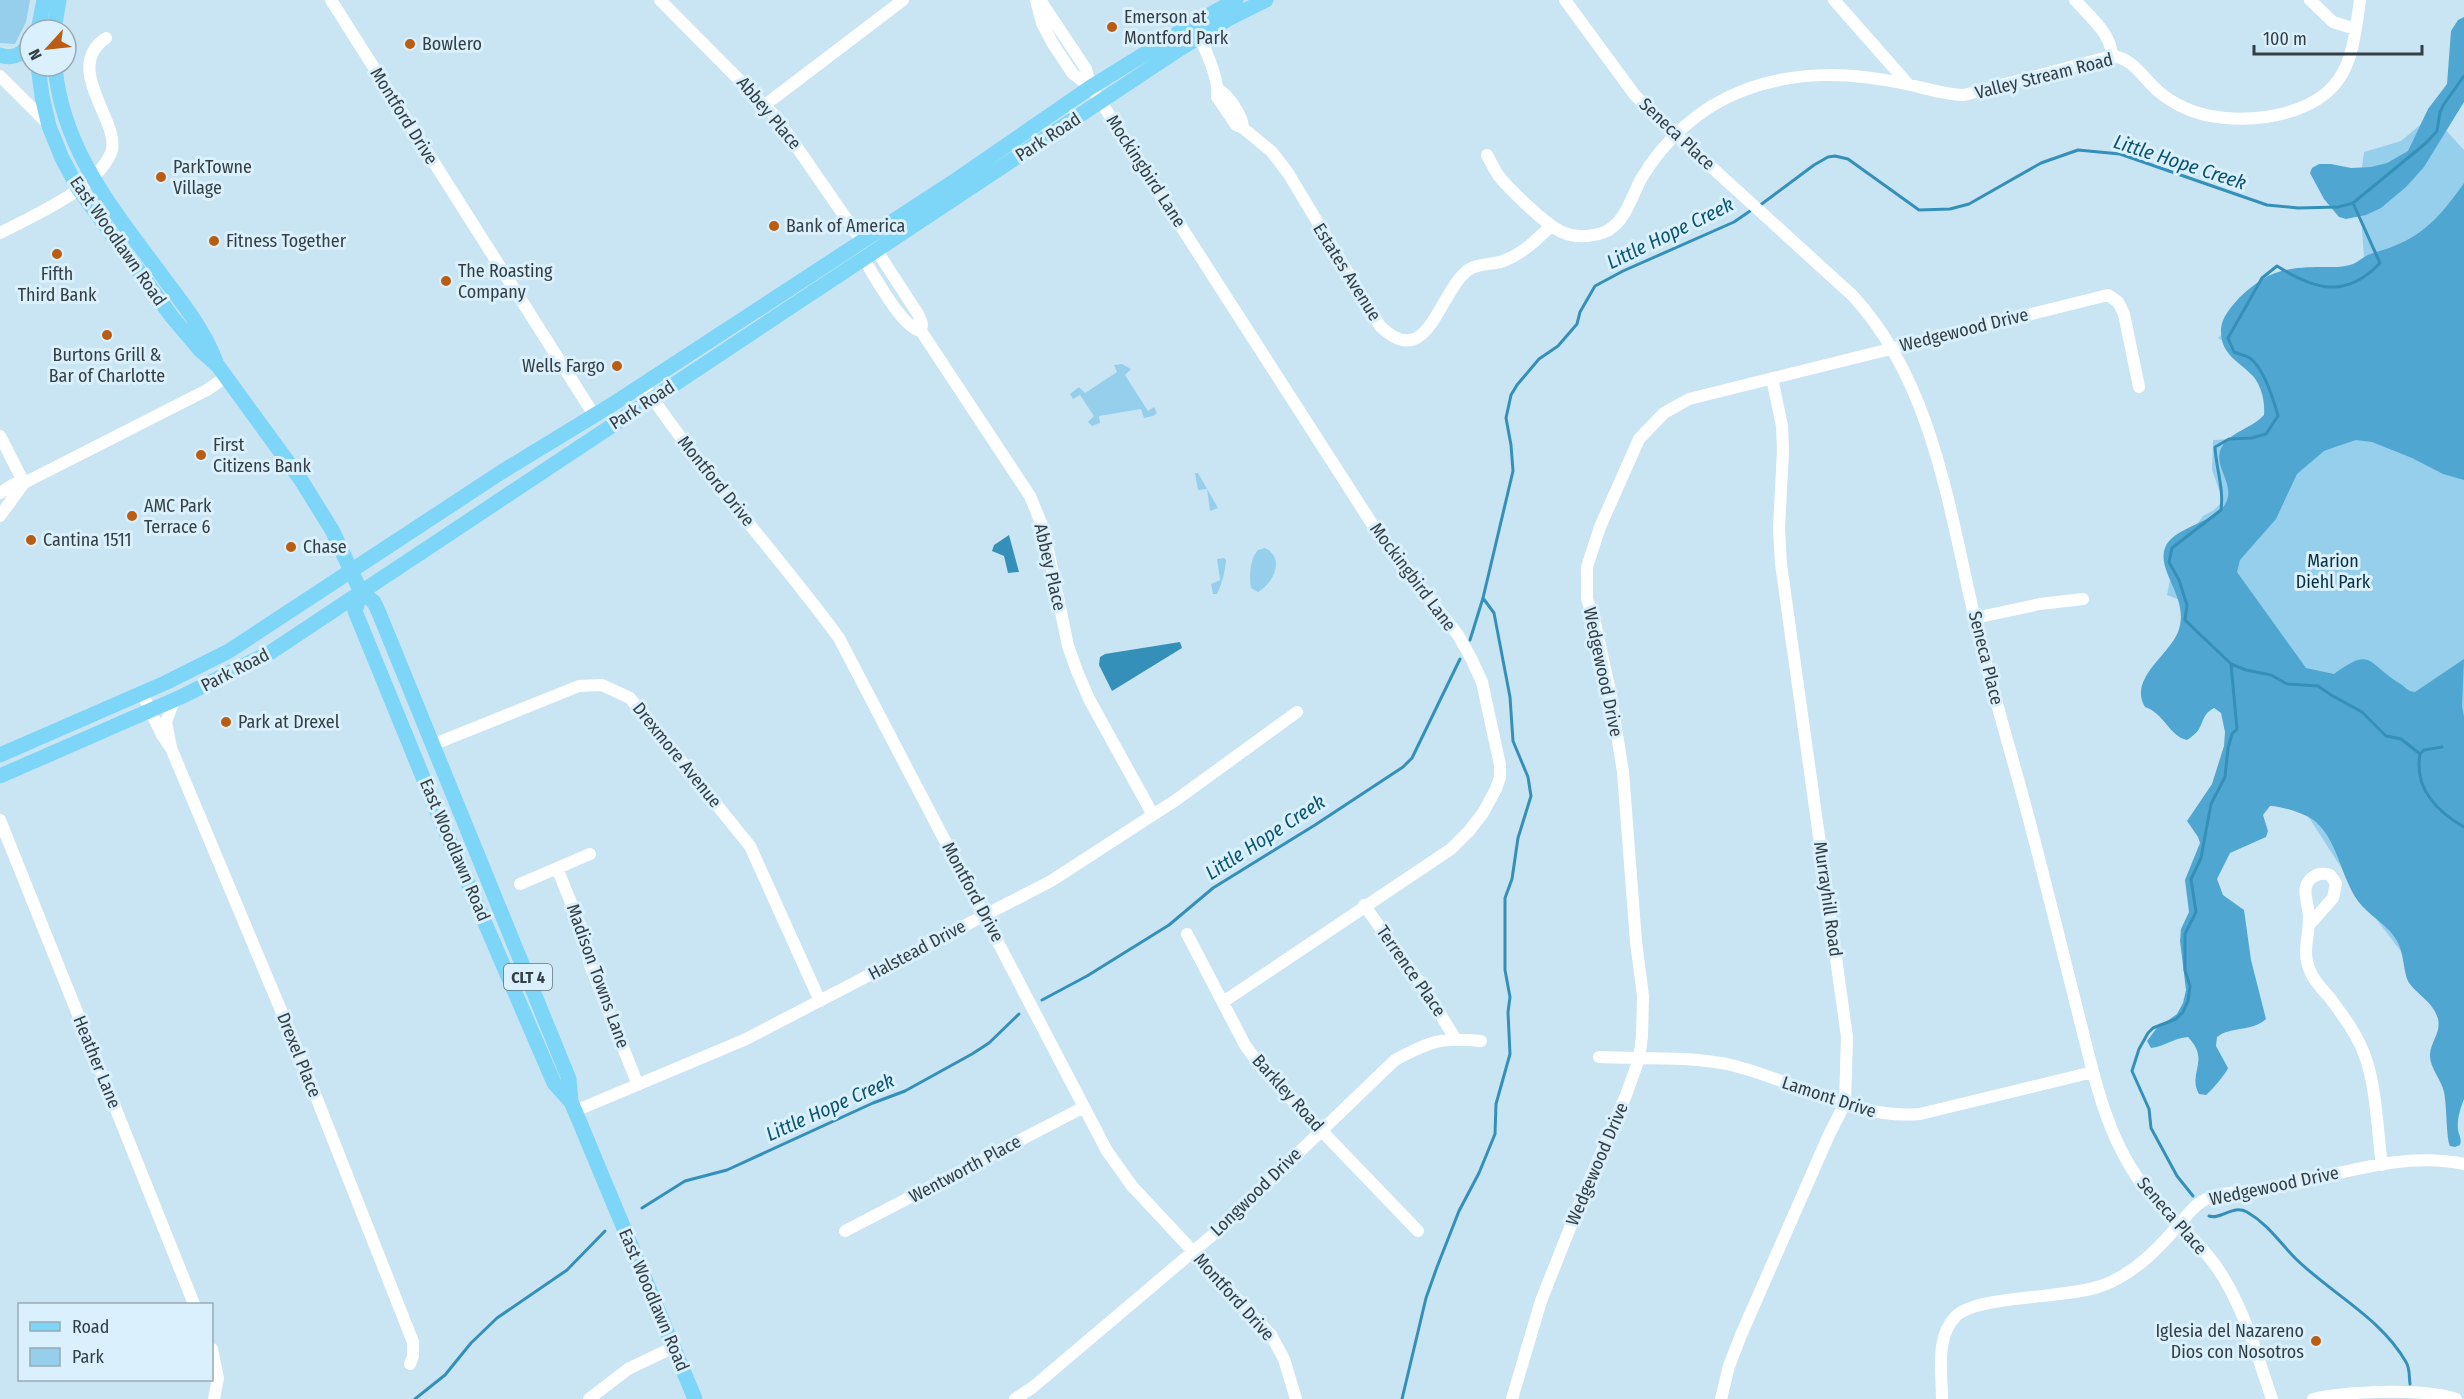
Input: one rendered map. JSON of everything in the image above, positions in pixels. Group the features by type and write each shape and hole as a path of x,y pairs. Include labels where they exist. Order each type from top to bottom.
{"main road":[{"path":"56,18 59,0"},
{"name":"Park Road","path":"0,776 150,711 257,661 1101,102 1236,0"},
{"name":"Park Road","path":"0,755 142,693 229,651 503,471 643,384 959,178 1091,87 1196,30 1266,0"},
{"path":"0,55 9,57 18,55"},
{"name":"East Woodlawn Road","path":"40,78 49,126 78,188 172,317 200,350 222,371"},
{"name":"East Woodlawn Road","path":"57,78 60,102 68,128 80,157 92,177 202,329 222,371 314,499 332,530 361,592 374,602 569,1079 573,1107 695,1399"},
{"name":"East Woodlawn Road","path":"361,592 356,611 438,814 554,1083 573,1107"}],"street":[{"name":"Montford Drive","path":"331,0 594,415"},
{"name":"Abbey Place","path":"660,0 765,105 788,132 861,240"},
{"path":"765,105 903,0"},
{"name":"Mockingbird Lane","path":"1036,0 1042,23 1053,44 1072,74 1091,87"},
{"name":"Mockingbird Lane","path":"1040,0 1086,69 1091,87 1376,530 1458,635 1482,682 1500,765 1496,789 1469,831 1450,849 1223,1002"},
{"name":"Seneca Place","path":"1565,0 1634,94 1853,296 1880,327 1901,363 1920,407 1936,457 1975,618 2103,1106 2120,1147 2136,1177 2201,1246 2233,1295 2272,1399"},
{"path":"1834,0 1908,84"},
{"path":"2075,0 2104,33 2111,45 2112,56"},
{"path":"2310,0 2333,22 2355,29"},
{"name":"Valley Stream Road","path":"1487,155 1497,174 1551,226 1576,236 1600,234 1621,219 1651,164 1697,115 1741,91 1780,78 1826,74 1861,76 1908,84 1948,95 1964,95 2112,56 2121,57 2133,64 2161,94 2187,109 2217,118 2249,119 2292,110 2310,103 2337,81 2346,68 2360,0"},
{"name":"Estates Avenue","path":"1196,30 1219,90 1225,93 1229,107 1242,120 1243,128 1272,152 1288,172 1380,326 1400,340 1419,338 1426,332 1453,286 1469,269 1510,258 1527,249 1551,226"},
{"path":"0,233 78,188 104,166 112,149 111,137 98,100 90,65 93,50 106,38"},
{"path":"0,76 36,109 49,126"},
{"path":"861,240 860,248 870,254"},
{"name":"Abbey Place","path":"870,254 907,323 913,329 921,331 1030,496 1044,530 1068,646 1077,671 1089,699 1154,815"},
{"name":"Wedgewood Drive","path":"1512,1399 1541,1301 1639,1059 1643,996 1636,942 1623,772 1610,691 1595,623 1587,599 1587,567 1600,527 1639,439 1650,425 1672,408 1689,399 2108,295 2118,302 2124,314 2139,387"},
{"path":"0,493 14,484 24,483 207,390 222,371"},
{"name":"Murrayhill Road","path":"1721,1399 1729,1366 1741,1335 1845,1103 1846,1037 1781,564 1779,528 1783,451 1781,417 1772,378"},
{"name":"Montford Drive","path":"643,384 668,421 799,584 839,638 1107,1151 1132,1186 1271,1335 1284,1359 1296,1399"},
{"path":"0,436 24,483"},
{"path":"0,516 24,483"},
{"path":"1975,618 2040,604 2083,599"},
{"name":"Drexmore Avenue","path":"432,745 579,686 602,685 630,698 750,846 820,1001"},
{"name":"Drexel Place","path":"142,693 171,748 298,1051 413,1342 413,1356 410,1364"},
{"name":"Drexel Place","path":"171,748 166,722 174,700"},
{"name":"Halstead Drive","path":"573,1107 638,1085 744,1040 1068,872 1154,815 1297,712"},
{"name":"Heather Lane","path":"0,820 193,1303"},
{"path":"520,884 590,855"},
{"name":"Madison Towns Lane","path":"557,868 582,930 590,965 638,1085"},
{"name":"Terrence Place","path":"1364,905 1425,990 1455,1038"},
{"path":"2309,925 2305,946 2311,973 2352,1029 2366,1058 2371,1079 2382,1165"},
{"name":"Barkley Road","path":"1187,934 1245,1045 1264,1071 1418,1231"},
{"name":"Longwood Drive","path":"1015,1399 1033,1387 1193,1252 1395,1060 1425,1044 1455,1038 1481,1041"},
{"name":"Lamont Drive","path":"1599,1057 1690,1059 1728,1065 1881,1114 1920,1113 2094,1072"},
{"name":"Wentworth Place","path":"845,1231 1084,1107"},
{"name":"Wedgewood Drive","path":"1942,1399 1942,1340 1947,1328 1959,1314 1975,1306 2065,1295 2101,1286 2139,1265 2157,1249 2195,1205 2208,1198 2268,1189 2382,1165 2422,1160 2464,1164"},
{"path":"589,1399 628,1369 674,1347"},
{"path":"213,1354 218,1378 214,1399"},
{"path":"2313,1399 2332,1394 2362,1393 2440,1394 2456,1399"}],"green space":[{"path":"0,0 30,0 27,18 18,18 18,38 15,44 0,43"},
{"name":"Marion Diehl Park","path":"2432,115 2464,150 2464,1035 2362,900 2270,757 2187,603 2167,595 2175,555 2203,516 2223,501 2212,470 2213,440 2266,437 2265,368 2218,338 2230,326 2268,275 2337,294 2347,286 2364,257 2359,190 2364,152 2401,141"},
{"path":"1122,364 1131,369 1125,375 1148,411 1154,407 1157,413 1144,418 1141,409 1099,416 1100,423 1092,426 1088,422 1094,416 1080,395 1073,399 1070,394 1079,387 1085,393 1117,372 1114,365"},
{"path":"1195,473 1198,473 1218,508 1210,511 1207,489 1198,490"},
{"path":"1265,548 1275,558 1275,571 1268,583 1258,592 1251,588 1251,568 1255,553"},
{"path":"1217,559 1226,560 1222,582 1217,594 1213,594 1211,584 1220,580"}],"shaded area":[{"path":"2464,17 2464,102 2424,167 2406,187 2381,208 2366,215 2346,219 2339,217 2324,199 2310,173 2312,168 2319,164 2351,168 2371,167 2387,163 2408,151 2428,109 2447,84 2451,31 2458,20"},
{"name":"Marion Diehl Park","path":"2464,183 2464,480 2443,474 2412,458 2372,442 2356,440 2324,451 2297,474 2276,519 2240,560 2237,572 2306,668 2334,674 2356,661 2369,660 2408,690 2415,692 2464,659 2462,706 2464,717 2464,1099 2458,1122 2461,1143 2455,1147 2450,1146 2444,1092 2430,1059 2439,1024 2436,1013 2408,980 2400,946 2394,936 2362,906 2355,896 2324,831 2312,819 2294,811 2270,806 2263,815 2268,831 2266,837 2230,853 2217,879 2223,895 2244,910 2251,960 2266,1019 2254,1026 2229,1031 2217,1037 2216,1046 2228,1068 2206,1095 2199,1094 2196,1087 2198,1053 2188,1037 2151,1048 2147,1041 2156,1029 2177,1014 2183,1003 2186,990 2180,941 2181,929 2189,912 2185,880 2200,843 2187,821 2212,784 2224,746 2225,732 2221,713 2214,708 2206,715 2195,734 2187,740 2181,738 2157,714 2145,707 2141,697 2146,677 2173,641 2181,620 2177,597 2165,567 2165,548 2175,535 2211,517 2224,506 2228,498 2228,490 2219,460 2223,445 2264,415 2259,385 2248,371 2231,357 2224,345 2221,329 2227,312 2249,289 2276,273 2296,268 2349,265 2405,241 2434,220"},
{"path":"1009,535 1019,572 1008,573 1004,556 992,551 994,545"},
{"path":"1180,642 1182,648 1112,691 1099,665 1100,657 1105,654"}],"waterway":[{"name":"Little Hope Creek","path":"1759,206 1828,157 1848,159 1919,210 1950,209 1969,204 2041,163 2078,150 2120,154 2267,205 2298,208 2338,207 2353,203 2426,143 2437,131 2440,112 2464,76"},
{"path":"2353,203 2380,263 2355,282 2342,286 2317,285 2304,281 2277,266 2262,278 2228,338 2234,352 2248,357 2258,367 2267,384 2278,416 2266,434 2252,438 2229,439 2215,447 2221,510 2172,548 2169,562 2179,580 2187,605 2185,620 2231,664 2246,670 2271,675 2287,684 2318,686 2362,712 2386,736 2401,739 2420,754"},
{"name":"Little Hope Creek","path":"1470,640 1483,598 1513,471 1506,418 1511,395 1517,385 1539,359 1558,346 1577,324 1580,312 1595,286 1623,271 1734,222 1753,209"},
{"path":"1402,1399 1426,1298 1459,1211 1479,1173 1495,1134 1496,1104 1510,1054 1508,1012 1510,997 1505,970 1505,898 1512,879 1518,838 1531,796 1528,777 1513,741 1510,697 1494,613 1483,598"},
{"name":"Little Hope Creek","path":"1042,1000 1087,976 1169,925 1213,888 1403,767 1412,758 1460,659"},
{"path":"2193,1196 2177,1176 2151,1128 2149,1109 2132,1071 2139,1049 2148,1033 2153,1028 2176,1019 2183,1012 2188,1001 2190,986 2185,970 2185,934 2196,912 2191,879 2201,858 2211,804 2225,777 2228,748 2232,734 2237,729 2231,664"},
{"path":"2420,754 2424,750 2442,747"},
{"path":"2420,754 2420,778 2429,797 2444,814 2464,827"},
{"name":"Little Hope Creek","path":"642,1208 685,1181 727,1170 873,1103 905,1091 989,1043 1019,1014"},
{"path":"2209,1216 2214,1217 2242,1210 2261,1222 2310,1272 2370,1319 2396,1346 2407,1364 2410,1384"},
{"name":"Little Hope Creek","path":"415,1399 445,1375 471,1343 497,1318 567,1270 605,1231"}],"place":[{"name":"Emerson at Montford Park","path":"1112,27"},
{"name":"Bowlero","path":"410,44"},
{"name":"ParkTowne Village","path":"161,177"},
{"name":"Bank of America","path":"774,226"},
{"name":"Fitness Together","path":"214,241"},
{"name":"Fifth Third Bank","path":"57,254"},
{"name":"The Roasting Company","path":"446,281"},
{"name":"Burtons Grill & Bar of Charlotte","path":"107,335"},
{"name":"Wells Fargo","path":"617,366"},
{"name":"First Citizens Bank","path":"201,455"},
{"name":"AMC Park Terrace 6","path":"132,516"},
{"name":"Cantina 1511","path":"31,540"},
{"name":"Chase","path":"291,547"},
{"name":"Park at Drexel","path":"226,722"},
{"name":"Iglesia del Nazareno Dios con Nosotros","path":"2316,1341"}]}
